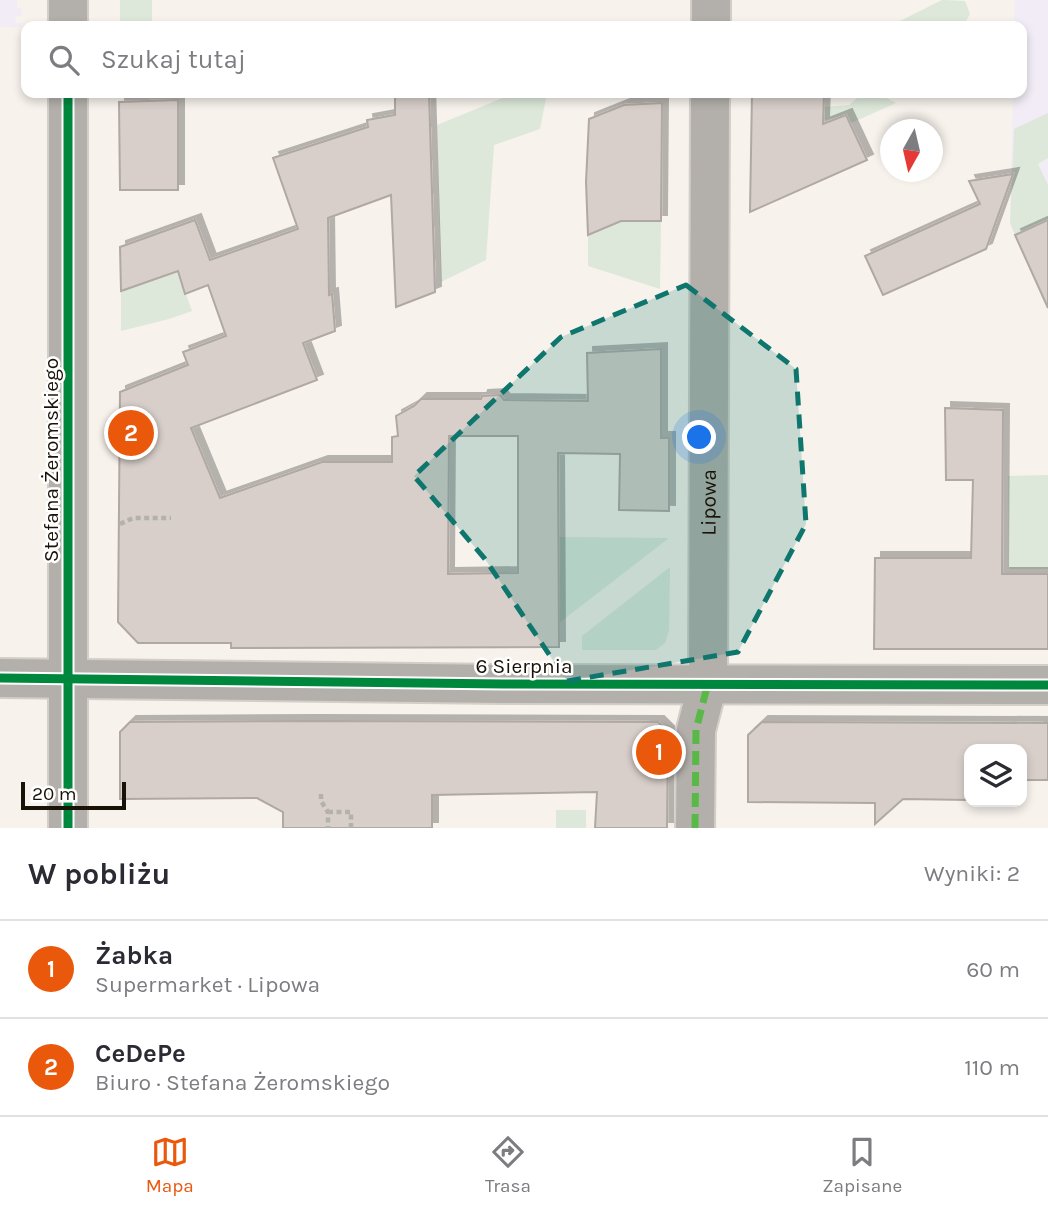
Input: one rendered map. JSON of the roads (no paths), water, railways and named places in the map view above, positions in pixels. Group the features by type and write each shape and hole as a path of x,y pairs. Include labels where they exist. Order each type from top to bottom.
{"street":[{"path":"68,0 68,21"},
{"path":"711,0 711,21"},
{"name":"Stefana Żeromskiego","path":"68,98 68,828"},
{"name":"Lipowa","path":"695,828 696,730 708,683 710,98"},
{"name":"6 Sierpnia","path":"0,678 503,684 1048,685"}],"place":[{"name":"CeDePe","path":"131,433"},
{"name":"Żabka","path":"659,752"}]}
